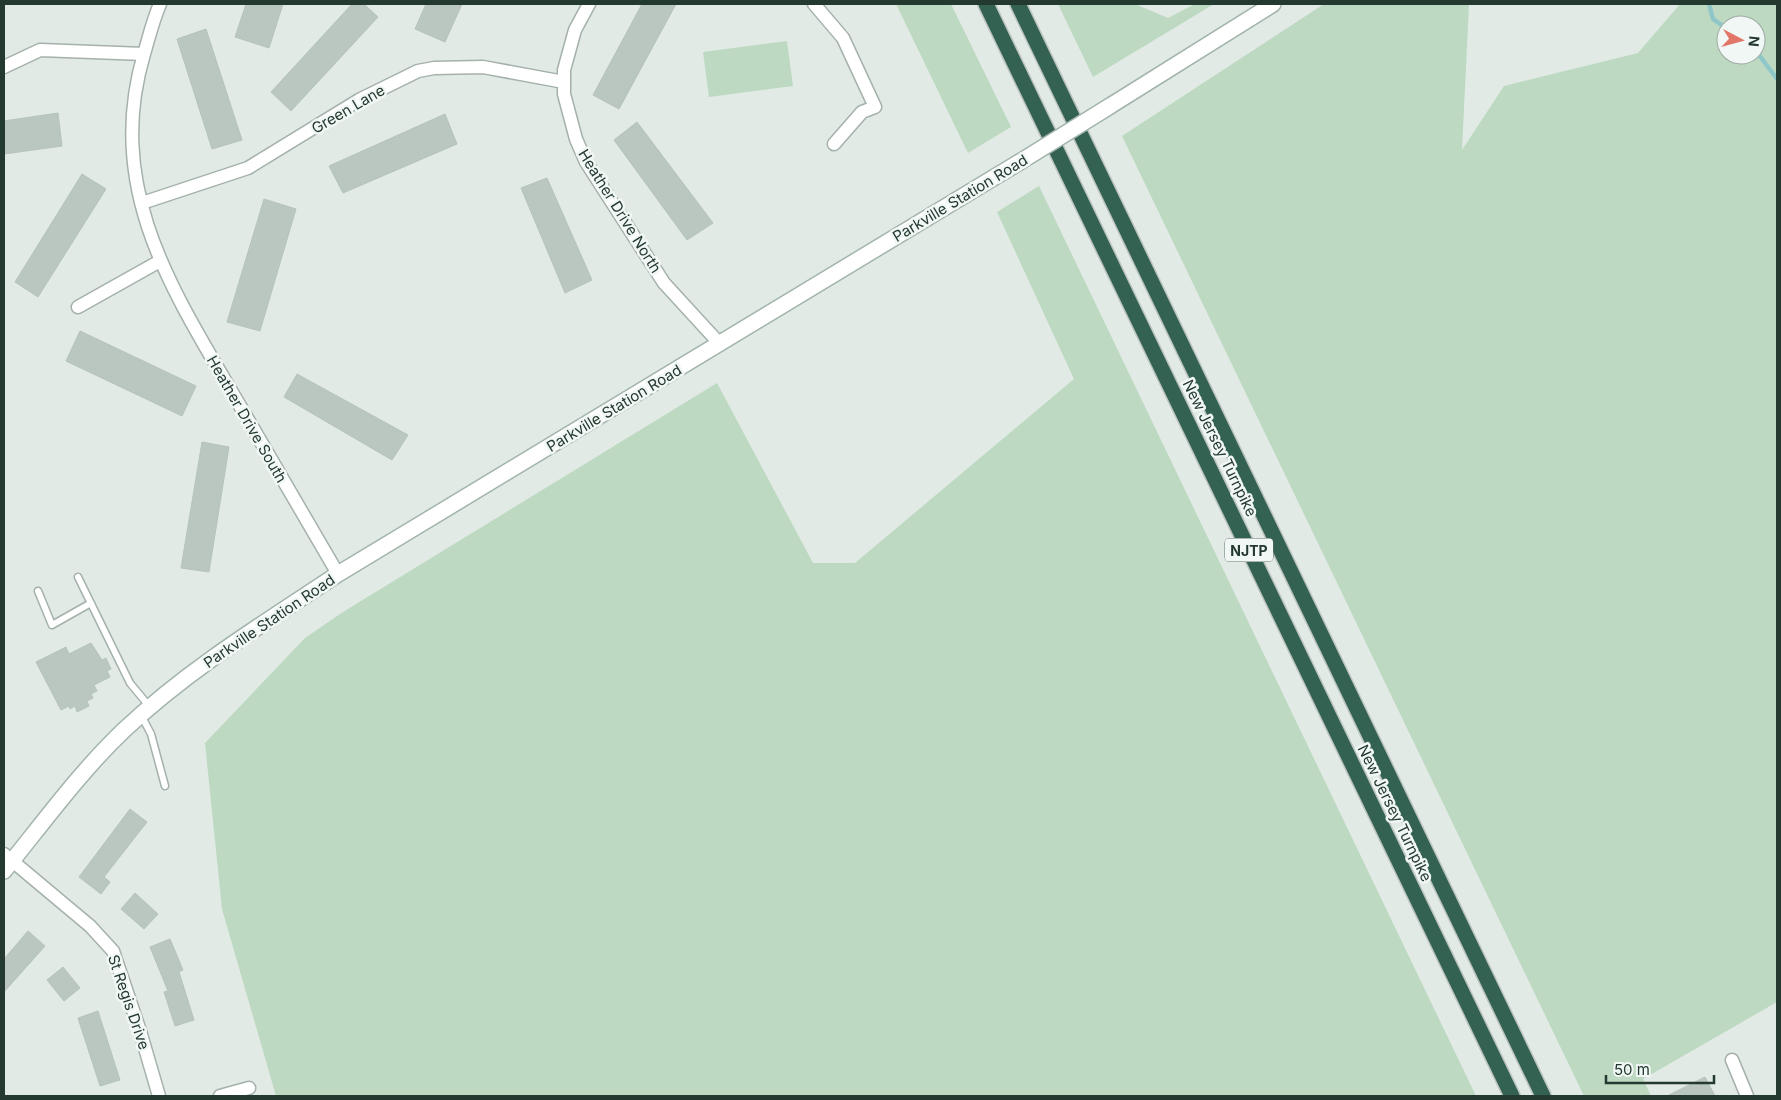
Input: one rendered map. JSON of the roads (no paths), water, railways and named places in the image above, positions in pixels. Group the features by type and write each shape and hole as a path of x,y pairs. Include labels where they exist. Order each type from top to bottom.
{"highway":[{"name":"New Jersey Turnpike","path":"986,4 1512,1096"},
{"name":"New Jersey Turnpike","path":"1018,4 1543,1096"}],"main road":[{"name":"Parkville Station Road","path":"6,862 97,757 170,689 231,645 338,574 1018,163 1272,4"}],"street":[{"name":"Heather Drive South","path":"160,4 135,81 131,146 134,171 142,203 160,261 199,336 338,574"},
{"name":"Heather Drive North","path":"589,4 575,30 568,49 564,82 568,115 586,162 664,283 719,343"},
{"path":"814,4 844,38 875,108 862,112 834,144"},
{"path":"4,67 40,50 144,54"},
{"name":"Green Lane","path":"142,203 248,168 359,100 418,71 434,68 483,67 564,82"},
{"path":"78,307 160,261"},
{"name":"St Regis Drive","path":"6,862 90,926 113,951 140,1031 159,1096"},
{"path":"1732,1060 1748,1096"},
{"path":"220,1096 249,1088"}],"lane":[{"path":"78,577 145,711 165,786"},
{"path":"38,591 52,625 91,603"}],"waterway":[{"path":"1709,4 1713,19 1716,21"},
{"path":"1766,64 1777,79"}]}
